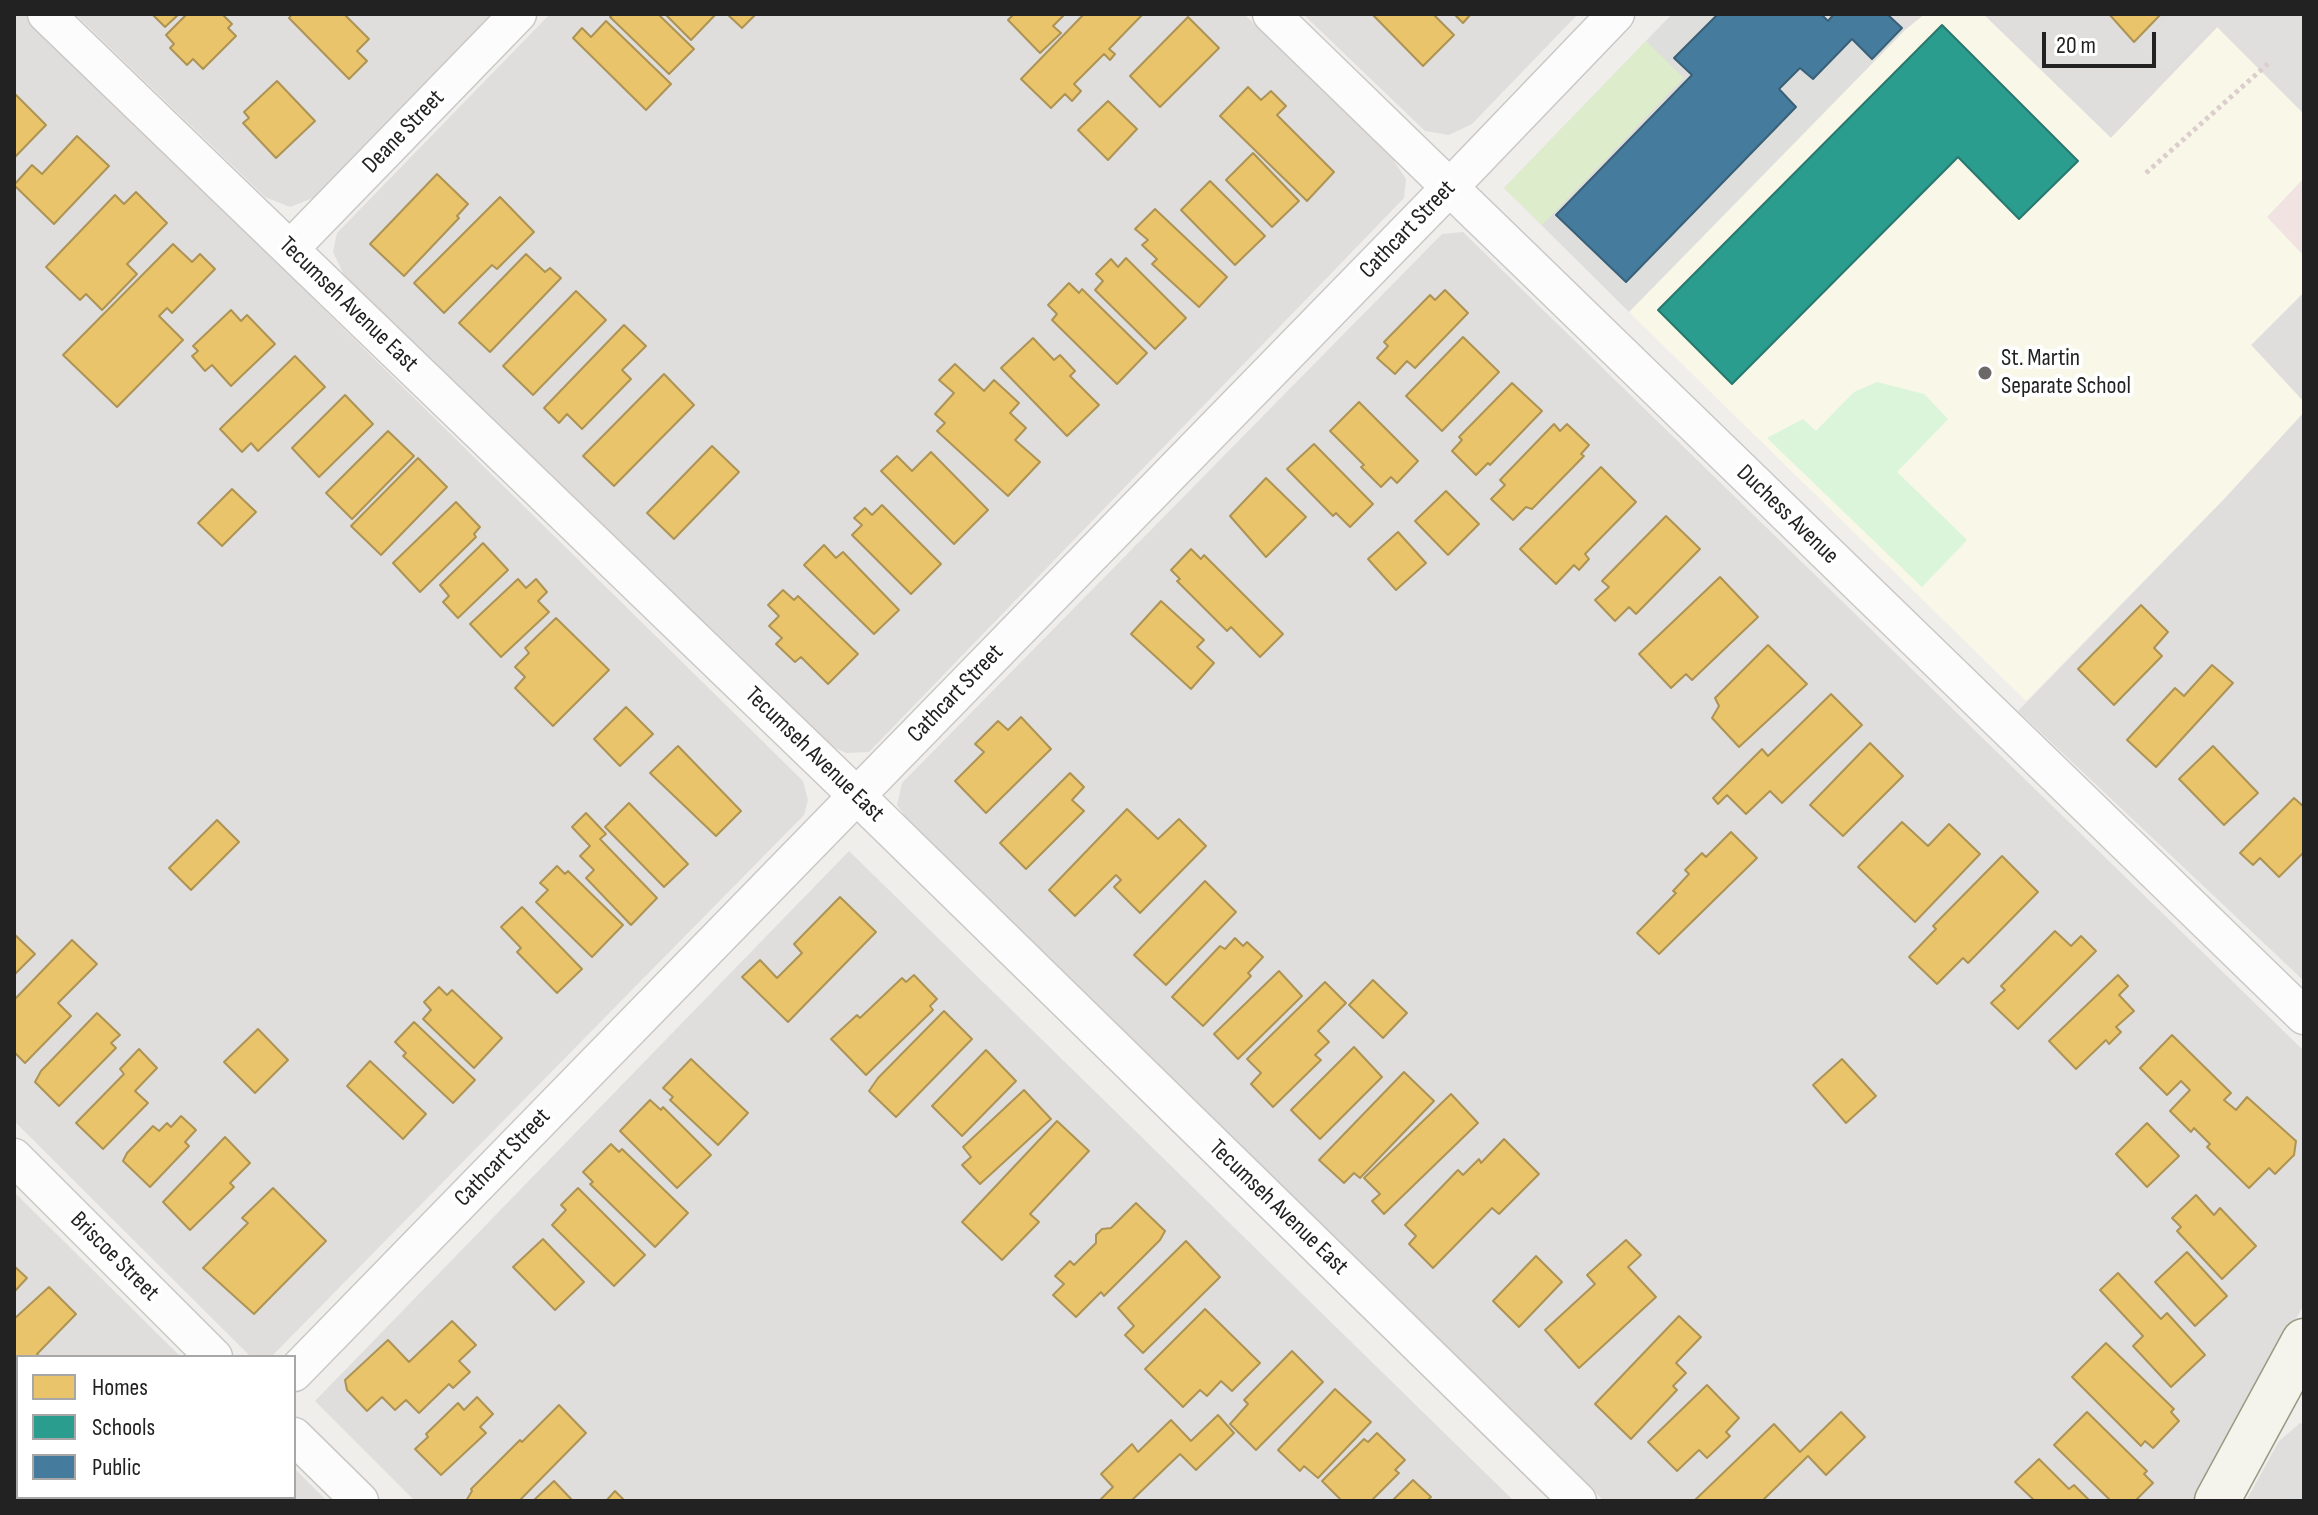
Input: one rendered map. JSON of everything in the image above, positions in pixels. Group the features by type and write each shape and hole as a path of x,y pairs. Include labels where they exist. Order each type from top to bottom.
{"street":[{"name":"Tecumseh Avenue East","path":"46,14 857,796 1578,1501"},
{"name":"Deane Street","path":"290,249 518,14"},
{"name":"Duchess Avenue","path":"1271,14 2304,1016"},
{"name":"Cathcart Street","path":"296,1371 1616,14"},
{"name":"Briscoe Street","path":"14,1157 212,1355"},
{"path":"2217,1501 2293,1388 2304,1341"},
{"path":"296,1438 360,1501"}],"path":[{"path":"2146,173 2271,61"}],"shaded area":[{"path":"14,14 24,14 803,781 808,800 804,815 273,1355 249,1355 14,1121"},
{"path":"75,14 493,14 313,198 290,207 265,197"},
{"path":"550,14 1244,14 1392,158 1406,179 1404,198 869,752 846,753 829,745 344,275 333,252 337,233"},
{"path":"1303,14 1578,14 1472,124 1449,135 1425,131"},
{"path":"1672,14 1887,14 1904,31 1629,312 1504,188"},
{"path":"1887,14 1925,14 1904,31"},
{"name":"St. Martin Separate School","path":"1925,14 1983,14 2111,138 2230,14 2304,14 2304,178 2267,217 2304,256 2304,292 2251,345 2304,402 2304,412 2223,500 2026,701 1629,312 1904,31"},
{"path":"1983,14 2230,14 2111,138"},
{"path":"2171,14 2304,14 2304,114 2216,26 2166,72 2139,47"},
{"path":"2304,178 2304,256 2266,217"},
{"path":"1463,232 2304,1051 2304,1304 2200,1501 1604,1501 914,828 897,805 902,783 1442,234"},
{"path":"2304,292 2304,402 2251,345"},
{"path":"2304,412 2304,981 2018,711"},
{"path":"849,851 1514,1501 415,1501 315,1401"},
{"path":"14,1192 179,1355 16,1355 16,1499 137,1499 14,1501"},
{"path":"2300,1423 2304,1425 2304,1501 2246,1501 2279,1441"},
{"path":"296,1470 327,1501 199,1501 296,1499"}],"green space":[{"path":"1646,41 1684,78 1542,225 1504,188"},
{"path":"1877,382 1924,394 1948,419 1897,472 1967,540 1922,587 1767,438 1803,419 1816,431 1854,392"}],"building: Homes":[{"path":"152,14 179,14 165,27"},
{"path":"187,14 222,14 232,24 228,28 236,36 203,69 193,59 187,65 170,48 174,44 166,35"},
{"path":"292,14 344,14 369,39 357,51 367,61 349,79 289,18"},
{"path":"613,14 658,14 694,49 669,74 610,17"},
{"path":"665,14 716,14 691,40"},
{"path":"727,14 756,14 742,28"},
{"path":"1014,14 1065,14 1053,26 1061,33 1040,53 1008,20"},
{"path":"1084,14 1143,14 1109,49 1115,54 1110,60 1104,54 1074,84 1081,91 1072,101 1065,94 1051,108 1021,79"},
{"path":"1372,14 1433,14 1454,35 1423,66"},
{"path":"1454,14 1471,14 1463,23"},
{"path":"2109,14 2161,14 2134,42"},
{"path":"1188,17 1219,48 1160,107 1130,76"},
{"path":"606,21 671,84 646,110 573,38 582,28 591,37"},
{"path":"277,81 315,121 276,158 243,123 249,118 244,112"},
{"path":"1248,87 1261,100 1271,91 1286,106 1277,115 1334,172 1307,201 1220,116"},
{"path":"14,93 46,125 14,158"},
{"path":"1108,101 1137,129 1108,160 1078,130"},
{"path":"77,136 109,166 54,224 14,185 32,165 42,174"},
{"path":"1253,153 1299,201 1272,227 1226,180"},
{"path":"437,174 468,204 457,216 459,218 404,276 370,244"},
{"path":"1210,181 1265,236 1235,265 1181,210"},
{"path":"136,192 167,223 127,264 137,274 102,310 86,294 80,300 46,267 115,195 124,204"},
{"path":"500,197 534,232 497,269 492,265 444,313 414,283"},
{"path":"1155,209 1227,277 1199,307 1152,264 1157,259 1142,245 1148,240 1135,229"},
{"path":"173,244 192,262 200,254 215,269 172,313 167,308 159,316 183,340 117,407 63,355"},
{"path":"526,254 545,272 550,268 561,278 490,352 459,323"},
{"path":"1126,258 1186,318 1155,349 1095,290 1103,281 1096,274 1111,259 1118,267"},
{"path":"1069,283 1079,293 1082,289 1147,353 1117,384 1052,320 1057,314 1048,305"},
{"path":"1445,290 1468,313 1415,368 1407,361 1395,374 1377,358 1388,346 1384,342 1430,295 1435,300"},
{"path":"576,291 606,320 533,395 503,366"},
{"path":"231,310 241,321 247,315 275,344 231,386 212,365 205,371 192,356 198,351 193,346"},
{"path":"624,325 646,346 622,370 631,379 582,429 567,414 559,423 544,408"},
{"path":"1463,337 1499,372 1442,431 1406,396"},
{"path":"1033,338 1054,360 1060,355 1075,371 1070,376 1099,405 1067,436 1001,368"},
{"path":"295,356 325,387 258,451 251,443 242,452 220,429"},
{"path":"955,364 984,391 994,380 1019,403 1010,413 1026,428 1015,440 1040,462 1008,496 937,431 945,423 935,414 954,393 939,380"},
{"path":"664,374 694,405 614,486 583,456"},
{"path":"1512,383 1542,411 1490,465 1488,463 1476,475 1452,451 1462,440 1459,437"},
{"path":"345,395 373,424 319,477 292,448"},
{"path":"1359,402 1418,461 1397,483 1391,477 1381,487 1330,431"},
{"path":"1554,424 1560,431 1567,424 1589,445 1581,454 1584,456 1532,509 1526,507 1513,520 1491,499 1505,485 1500,480"},
{"path":"388,431 414,456 352,519 326,493"},
{"path":"1314,444 1373,504 1350,527 1336,513 1333,516 1287,469"},
{"path":"712,446 739,472 674,539 647,513"},
{"path":"931,452 988,510 954,544 881,471 897,456 912,471"},
{"path":"418,458 447,487 381,555 351,526"},
{"path":"1601,467 1636,502 1585,554 1589,559 1579,570 1574,565 1556,584 1520,549"},
{"path":"1266,478 1306,517 1266,557 1230,516"},
{"path":"232,489 256,512 222,546 198,523"},
{"path":"1446,491 1479,524 1448,555 1415,521"},
{"path":"456,502 480,527 474,534 476,537 420,592 393,563"},
{"path":"882,505 941,564 911,594 852,535 862,525 854,518 865,508 872,515"},
{"path":"1666,516 1700,549 1636,614 1629,607 1615,621 1595,600 1609,587 1602,581"},
{"path":"1398,532 1426,563 1396,590 1368,559"},
{"path":"483,543 508,570 458,618 443,602 449,596 440,585"},
{"path":"824,545 836,558 843,552 899,610 874,634 804,565"},
{"path":"1191,549 1201,559 1204,555 1283,634 1260,657 1231,627 1227,631 1177,581 1180,579 1171,570"},
{"path":"1720,577 1758,617 1692,680 1686,674 1671,688 1639,654"},
{"path":"518,579 526,588 536,579 547,592 538,601 549,612 501,657 470,624"},
{"path":"783,590 794,600 798,596 858,654 828,684 801,657 795,662 776,644 782,638 769,626 779,616 768,605"},
{"path":"1161,601 1204,640 1197,647 1214,663 1191,689 1131,634"},
{"path":"2141,605 2168,632 2154,648 2162,656 2114,705 2078,669"},
{"path":"556,618 609,670 553,726 515,688 525,677 515,667 529,653 525,648"},
{"path":"1768,645 1807,684 1739,747 1712,718 1719,706 1715,698"},
{"path":"2212,665 2233,683 2156,767 2127,740 2175,688 2184,696"},
{"path":"1831,694 1862,725 1782,803 1770,791 1746,814 1727,795 1718,804 1713,798 1762,749 1768,756"},
{"path":"626,707 653,734 620,766 594,739"},
{"path":"1021,717 1051,749 986,813 955,781 984,752 975,744 998,721 1008,730"},
{"path":"1870,743 1903,776 1843,836 1810,805"},
{"path":"678,746 741,811 716,836 650,773"},
{"path":"2213,746 2258,793 2224,825 2179,779"},
{"path":"1070,773 1084,787 1072,800 1084,811 1026,869 1000,843"},
{"path":"2294,798 2304,807 2304,852 2279,877 2260,858 2253,865 2240,853"},
{"path":"629,803 688,864 664,887 605,827"},
{"path":"1127,809 1158,839 1179,819 1206,846 1140,913 1114,887 1121,880 1116,875 1075,916 1049,890"},
{"path":"586,813 606,834 600,839 657,898 631,925 586,878 594,870 580,856 590,846 572,827"},
{"path":"217,820 239,842 191,890 169,868"},
{"path":"1902,822 1928,846 1949,824 1980,854 1915,922 1858,867"},
{"path":"1731,832 1757,858 1659,954 1637,933 1676,893 1673,891 1689,874 1685,870 1702,853 1706,857"},
{"path":"2002,856 2038,892 1968,963 1963,958 1937,984 1909,957 1936,929 1933,926"},
{"path":"557,866 565,874 568,871 623,925 592,957 536,902 548,890 540,883"},
{"path":"1205,881 1236,912 1166,985 1134,955"},
{"path":"840,897 876,932 788,1022 742,977 760,960 777,978 802,953 794,944"},
{"path":"522,907 582,969 557,993 517,952 521,948 501,927"},
{"path":"2055,931 2071,946 2081,936 2096,951 2018,1029 1991,1003 2005,990 2001,986"},
{"path":"14,934 35,954 14,975"},
{"path":"1235,938 1243,946 1247,942 1263,957 1248,973 1251,976 1203,1026 1172,997 1220,946 1225,949"},
{"path":"72,940 97,964 58,1003 71,1016 25,1063 14,1052 14,1000"},
{"path":"1279,971 1302,996 1238,1059 1214,1034"},
{"path":"914,975 937,999 930,1006 933,1010 866,1075 831,1039 857,1015 860,1018 902,978 906,982"},
{"path":"2118,975 2128,986 2119,995 2134,1011 2116,1027 2121,1032 2109,1044 2106,1040 2076,1069 2049,1041"},
{"path":"1373,980 1407,1013 1383,1038 1349,1005"},
{"path":"1325,982 1346,1003 1318,1031 1329,1042 1315,1055 1321,1060 1273,1107 1251,1084 1261,1073 1247,1059"},
{"path":"439,987 447,995 452,990 502,1038 474,1068 423,1019 431,1010 424,1002"},
{"path":"944,1011 972,1039 896,1117 869,1091"},
{"path":"97,1013 120,1035 111,1043 116,1048 59,1106 35,1082 41,1071"},
{"path":"414,1022 475,1080 453,1103 403,1056 406,1053 395,1042"},
{"path":"258,1029 288,1060 255,1093 224,1062"},
{"path":"2172,1035 2231,1093 2224,1100 2236,1110 2247,1097 2296,1141 2294,1155 2275,1174 2269,1168 2249,1188 2207,1147 2210,1144 2194,1128 2191,1132 2170,1111 2190,1090 2181,1081 2167,1095 2140,1068"},
{"path":"1354,1047 1382,1077 1320,1139 1291,1110"},
{"path":"139,1049 157,1068 135,1091 148,1103 103,1149 76,1123 124,1074 120,1069"},
{"path":"986,1050 1016,1081 962,1136 932,1106"},
{"path":"691,1059 748,1113 718,1145 670,1100 673,1097 663,1088"},
{"path":"1842,1059 1876,1096 1846,1123 1813,1085"},
{"path":"370,1061 426,1114 403,1139 347,1086"},
{"path":"1404,1072 1434,1101 1360,1178 1354,1173 1344,1183 1319,1160"},
{"path":"1024,1090 1051,1119 980,1184 962,1165 971,1157 963,1147"},
{"path":"1451,1094 1478,1123 1384,1214 1372,1201 1380,1194 1364,1178"},
{"path":"650,1100 661,1110 663,1107 711,1155 677,1188 620,1131"},
{"path":"181,1116 196,1130 185,1142 189,1146 150,1187 123,1161 153,1126 159,1131 167,1123 171,1127"},
{"path":"1057,1121 1089,1151 1030,1214 1039,1222 1002,1260 962,1222"},
{"path":"2147,1123 2179,1156 2147,1187 2116,1154"},
{"path":"225,1137 250,1163 230,1183 234,1187 190,1230 163,1202"},
{"path":"1504,1139 1539,1174 1499,1214 1492,1208 1433,1268 1409,1244 1416,1236 1405,1225 1458,1170 1463,1175 1479,1159 1481,1163"},
{"path":"611,1144 619,1152 622,1149 688,1213 655,1247 590,1184 593,1182 583,1172"},
{"path":"273,1188 326,1241 254,1314 203,1268 248,1223 242,1218"},
{"path":"578,1188 645,1255 614,1286 552,1225 566,1210 561,1205"},
{"path":"2196,1195 2214,1215 2220,1208 2256,1246 2222,1279 2177,1231 2181,1227 2172,1218"},
{"path":"1136,1203 1165,1231 1160,1240 1104,1296 1101,1292 1076,1317 1053,1295 1064,1284 1055,1276 1070,1261 1074,1265 1096,1243 1096,1235 1102,1229 1111,1228"},
{"path":"543,1239 584,1282 555,1310 513,1267"},
{"path":"1626,1240 1641,1255 1628,1267 1656,1297 1579,1368 1545,1330 1595,1284 1587,1275"},
{"path":"1186,1241 1220,1277 1143,1353 1125,1335 1134,1326 1118,1308"},
{"path":"2187,1252 2227,1296 2195,1326 2155,1282"},
{"path":"1536,1256 1562,1282 1519,1327 1493,1301"},
{"path":"14,1266 27,1278 14,1292"},
{"path":"2118,1273 2161,1319 2167,1313 2205,1355 2171,1387 2133,1346 2143,1336 2100,1290"},
{"path":"49,1287 76,1314 38,1355 16,1355 16,1383 14,1381 14,1319"},
{"path":"1205,1309 1260,1363 1232,1391 1221,1381 1207,1396 1200,1390 1183,1407 1145,1369"},
{"path":"1679,1316 1701,1337 1676,1363 1686,1373 1673,1386 1677,1390 1631,1439 1595,1404"},
{"path":"452,1321 476,1345 459,1361 470,1372 453,1388 449,1384 419,1413 406,1400 395,1410 382,1397 367,1411 347,1390 345,1380 388,1340 409,1362"},
{"path":"2106,1343 2174,1409 2171,1412 2179,1421 2153,1448 2145,1441 2141,1446 2072,1377"},
{"path":"1292,1351 1323,1382 1256,1450 1230,1424 1248,1404 1244,1400"},
{"path":"1707,1385 1739,1418 1726,1432 1730,1436 1707,1458 1699,1450 1677,1471 1648,1442"},
{"path":"1335,1389 1371,1422 1318,1478 1304,1466 1300,1471 1278,1450"},
{"path":"477,1397 493,1414 480,1427 486,1433 441,1475 415,1449 458,1403 464,1410"},
{"path":"559,1405 586,1433 519,1501 466,1501 471,1489"},
{"path":"1841,1412 1865,1437 1826,1475 1808,1456 1762,1501 1694,1501 1774,1424 1800,1452"},
{"path":"2087,1412 2147,1471 2144,1474 2153,1483 2135,1501 2111,1501 2054,1445"},
{"path":"1218,1415 1234,1433 1196,1470 1180,1454 1131,1501 1099,1501 1113,1487 1101,1474 1132,1444 1138,1452 1171,1420 1191,1441"},
{"path":"1377,1433 1405,1460 1395,1470 1399,1473 1371,1501 1342,1501 1322,1481 1364,1439 1368,1442"},
{"path":"2039,1459 2069,1489 2074,1485 2090,1501 2035,1501 2015,1482"},
{"path":"14,1460 16,1499 34,1499 14,1501"},
{"path":"1413,1480 1431,1497 1427,1501 1392,1501"},
{"path":"554,1481 573,1501 533,1501"},
{"path":"615,1491 625,1501 606,1501"}],"building: Schools":[{"path":"1942,25 2078,161 2019,219 1958,157 1732,384 1658,310"}],"building: Public":[{"path":"1718,14 1821,14 1828,21 1834,14 1887,14 1902,28 1872,59 1852,39 1813,79 1800,68 1779,89 1796,107 1626,282 1556,215 1692,75 1674,58"}],"place":[{"name":"St. Martin Separate School","path":"1985,373"}]}
